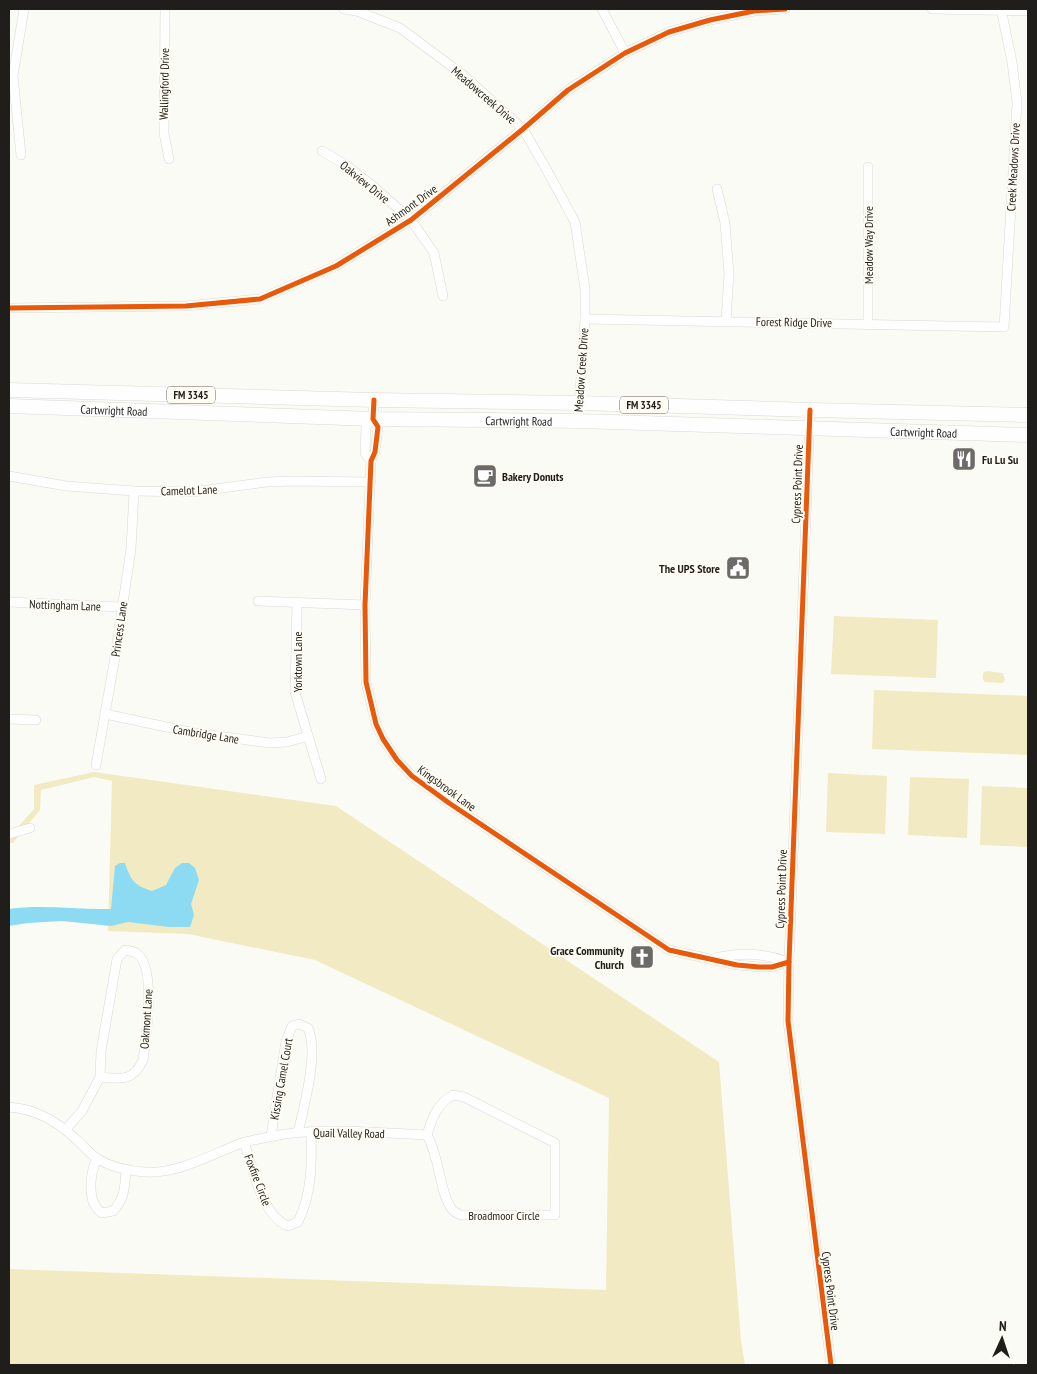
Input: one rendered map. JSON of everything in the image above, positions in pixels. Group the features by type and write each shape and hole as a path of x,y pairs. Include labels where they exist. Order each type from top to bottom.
{"main road":[{"name":"Cartwright Road","path":"9,390 1028,414"},
{"name":"Cartwright Road","path":"9,406 373,419 578,421 1028,435"}],"street":[{"path":"21,155 13,76 24,9"},
{"name":"Wallingford Drive","path":"165,9 164,133 170,159"},
{"name":"Meadowcreek Drive","path":"344,9 357,11 400,28 462,74 523,129 575,222 585,289 585,319"},
{"path":"602,9 625,53"},
{"name":"Ashmont Drive","path":"9,308 186,306 260,299 336,266 411,220 568,90 625,53 669,32 710,20 754,11 785,9"},
{"path":"932,9 1028,11"},
{"name":"Creek Meadows Drive","path":"1001,9 1012,62 1017,103 1004,326"},
{"name":"Oakview Drive","path":"322,150 346,165 411,220 434,253 443,296"},
{"name":"Meadow Way Drive","path":"868,167 868,323"},
{"path":"716,189 725,223 729,274 726,321"},
{"name":"Forest Ridge Drive","path":"585,319 1004,326"},
{"name":"Meadow Creek Drive","path":"578,421 585,319"},
{"name":"Kingsbrook Lane","path":"374,400 373,419 378,428 375,452 371,461 370,482 365,605 366,682 374,717 383,739 392,753 412,776 670,950 712,959 728,955 746,954 771,956 788,962"},
{"name":"Cypress Point Drive","path":"810,410 788,962 788,1021 831,1365"},
{"name":"Camelot Lane","path":"9,476 66,486 134,491 192,492 267,482 370,482"},
{"name":"Princess Lane","path":"96,765 131,549 134,491"},
{"path":"258,601 365,605"},
{"name":"Nottingham Lane","path":"9,602 122,607"},
{"name":"Yorktown Lane","path":"298,603 295,692 321,779"},
{"name":"Cambridge Lane","path":"105,714 195,733 270,743 287,742 308,736"},
{"path":"9,719 36,720"},
{"path":"9,834 30,828"},
{"name":"Oakmont Lane","path":"66,1129 82,1111 100,1077 101,1051 117,959 125,950 136,952 144,963 148,979 149,995 143,1060 139,1069 128,1078 100,1077"},
{"name":"Kissing Camel Court","path":"271,1136 286,1041 292,1026 299,1024 308,1028 310,1033 311,1059 298,1133"},
{"name":"Broadmoor Circle","path":"453,1095 464,1097 555,1142 556,1215 461,1215 452,1210 446,1199 434,1147 427,1135 432,1118 438,1107 444,1100 453,1095"},
{"path":"9,1107 39,1114 66,1129 97,1158 92,1168 92,1193 96,1208 102,1213 113,1212 122,1200 126,1169"},
{"name":"Quail Valley Road","path":"97,1158 112,1166 126,1169 145,1172 164,1171 192,1164 244,1142 271,1136 298,1133 427,1135"},
{"name":"Foxfire Circle","path":"244,1142 263,1198 272,1216 288,1226 298,1222 306,1203 311,1176 311,1133"}],"shaded area":[{"path":"834,616 938,620 936,678 831,674"},
{"path":"987,671 1003,673 1005,680 1002,683 985,682 983,680 983,673"},
{"path":"874,690 1028,696 1028,755 872,749"},
{"path":"94,772 336,806 719,1062 741,1341 745,1365 9,1365 9,1269 606,1290 609,1098 315,960 188,934 108,931 112,781 94,777 41,790 40,810 13,843 9,843 9,837 34,809 34,785"},
{"path":"828,773 887,776 885,834 826,832"},
{"path":"910,777 969,779 967,838 908,835"},
{"path":"982,786 1028,788 1028,847 980,845"}],"water":[{"path":"125,863 131,878 137,884 152,891 166,885 175,868 182,863 189,863 195,868 199,880 191,904 194,915 190,927 169,927 128,922 111,926 62,921 9,926 9,909 34,907 111,909 115,866"}],"cycle path":[{"path":"9,308 186,306 260,299 336,266 411,220 568,90 625,53 669,32 710,20 754,11 785,9"},
{"path":"374,400 373,419 378,427 375,452 371,461 365,605 366,682 376,724 383,739 397,760 412,776 449,803 669,950 737,965 772,967 789,962"},
{"path":"810,410 788,1021 831,1365"}],"place":[{"name":"Fu Lu Su","path":"964,459"},
{"name":"Bakery Donuts","path":"485,476"},
{"name":"The UPS Store","path":"738,568"},
{"name":"Grace Community Church","path":"642,957"}]}
